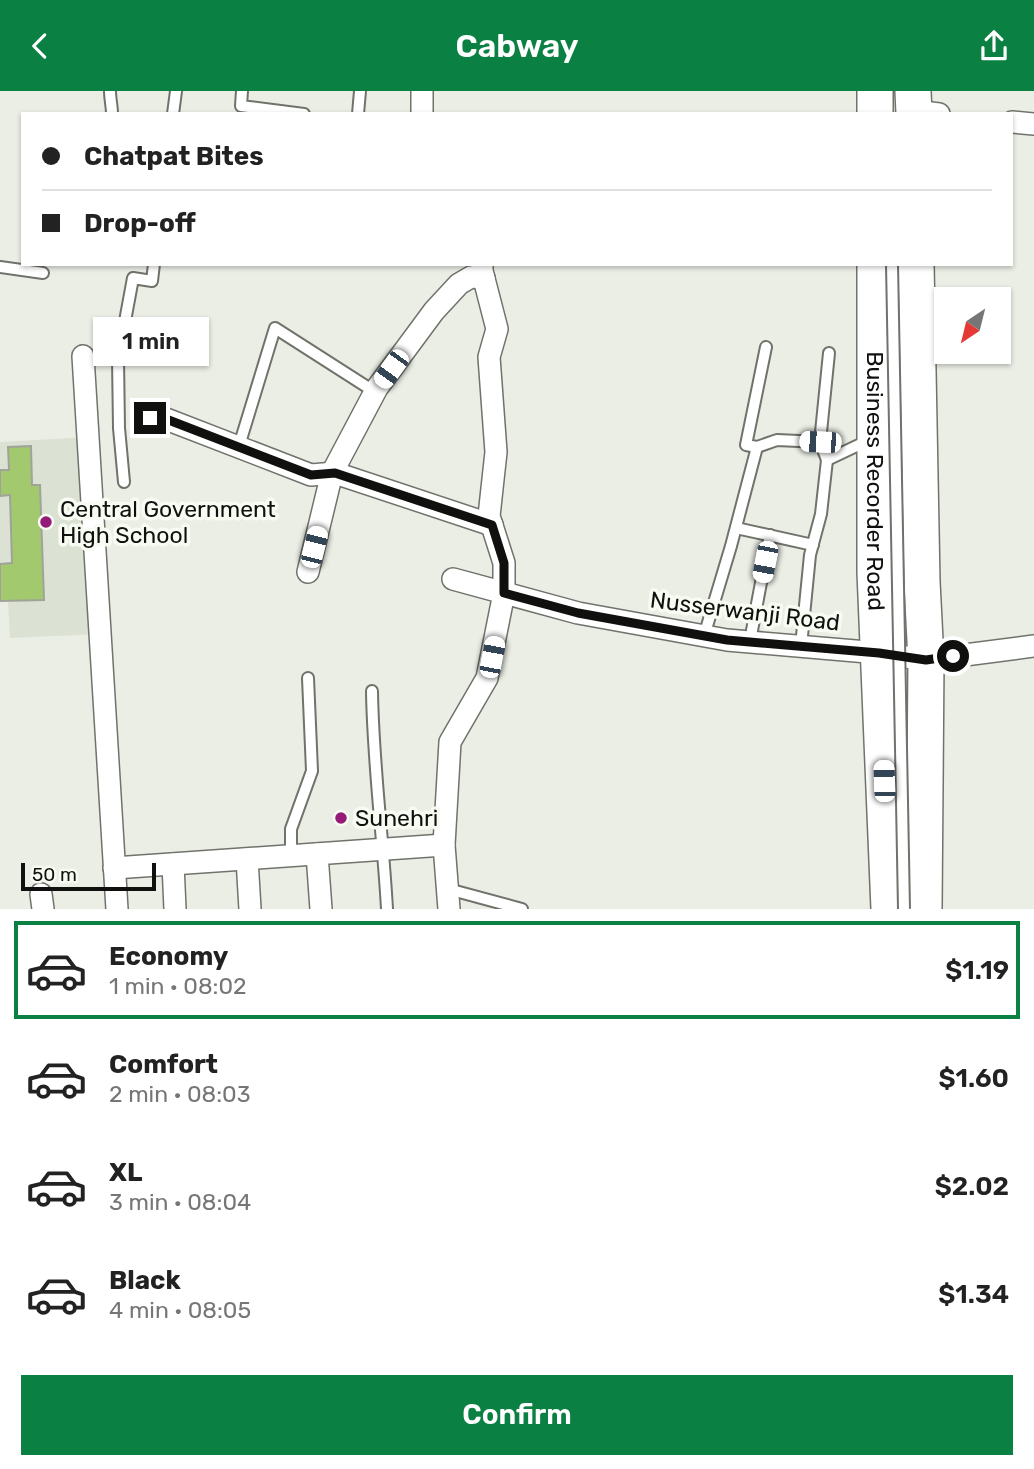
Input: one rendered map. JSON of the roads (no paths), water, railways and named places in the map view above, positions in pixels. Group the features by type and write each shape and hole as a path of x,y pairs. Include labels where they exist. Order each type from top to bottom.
{"main road":[{"path":"875,91 875,112"},
{"name":"Business Recorder Road","path":"875,266 875,572 889,909"},
{"name":"Business Recorder Road","path":"916,266 926,660 924,909"}],"street":[{"path":"1013,122 1034,124"},
{"path":"307,572 332,473 375,391 434,311 458,284 483,271 497,330 489,357 496,453 489,516 504,563 504,593 487,678 450,742 444,845 449,899"},
{"path":"83,356 117,909"},
{"path":"150,418 166,419 311,475 332,473 492,525"},
{"name":"Nusserwanji Road","path":"453,579 578,613 750,642 879,653 926,660 1034,646"},
{"path":"114,868 444,845"},
{"path":"317,854 321,909"},
{"path":"247,859 250,909"},
{"path":"173,864 176,909"}],"lane":[{"path":"110,91 112,112"},
{"path":"173,112 176,91"},
{"path":"242,91 241,106 288,112"},
{"path":"358,112 360,91"},
{"path":"124,482 119,428 118,359 133,278 152,281 154,266"},
{"path":"892,266 904,909"},
{"path":"0,267 43,273"},
{"path":"239,446 275,328 375,391"},
{"path":"766,347 746,445 757,447 776,440 820,442"},
{"path":"801,646 810,555 821,514 827,460 820,442 829,353"},
{"path":"827,460 865,442"},
{"path":"704,636 757,447"},
{"path":"736,528 813,545"},
{"path":"750,642 770,535"},
{"path":"291,856 291,829 312,771 308,678"},
{"path":"372,691 372,722 387,909"},
{"path":"449,899 515,908"}],"place":[{"name":"Central Government High School","path":"46,522"},
{"name":"Sunehri","path":"341,818"}]}
